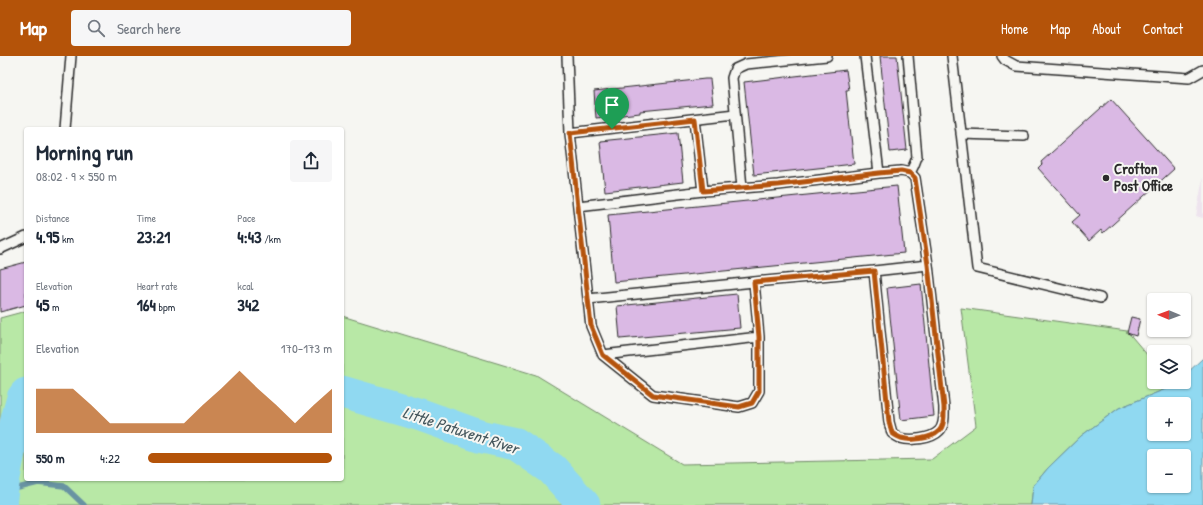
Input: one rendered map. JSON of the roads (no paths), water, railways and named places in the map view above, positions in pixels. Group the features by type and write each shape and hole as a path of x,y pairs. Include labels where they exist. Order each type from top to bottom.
{"lane":[{"path":"65,127 71,56"},
{"path":"567,56 570,133 591,326 603,355 653,395 739,407 752,403 759,391 759,337 754,282"},
{"path":"742,188 732,78 735,69 746,64 826,56"},
{"path":"865,56 879,173"},
{"path":"908,56 917,157 910,173"},
{"path":"952,56 977,268 1100,298"},
{"path":"1002,56 1016,66 1189,78 1203,70"},
{"path":"570,133 735,114"},
{"path":"695,119 703,191"},
{"path":"961,134 1024,136"},
{"path":"578,206 703,191 778,185 879,173 901,171 910,173 915,178 928,265 944,407 944,419 940,430 931,436 913,439 901,438 892,433 889,422 874,271"},
{"path":"0,249 24,238"},
{"path":"588,299 928,265"},
{"path":"603,355 759,337"}],"water":[{"path":"1203,358 1203,505 1031,505 1033,486 1048,468 1081,436 1119,408 1166,389 1191,389 1191,369"}],"waterway":[{"name":"Little Patuxent River","path":"344,393 421,415 479,436 516,444 552,469 584,505"},
{"name":"Little Patuxent River","path":"0,505 6,465 24,397"},
{"path":"2,492 38,483 64,486 84,505"}],"place":[{"name":"Crofton Post Office","path":"1106,178"}]}
